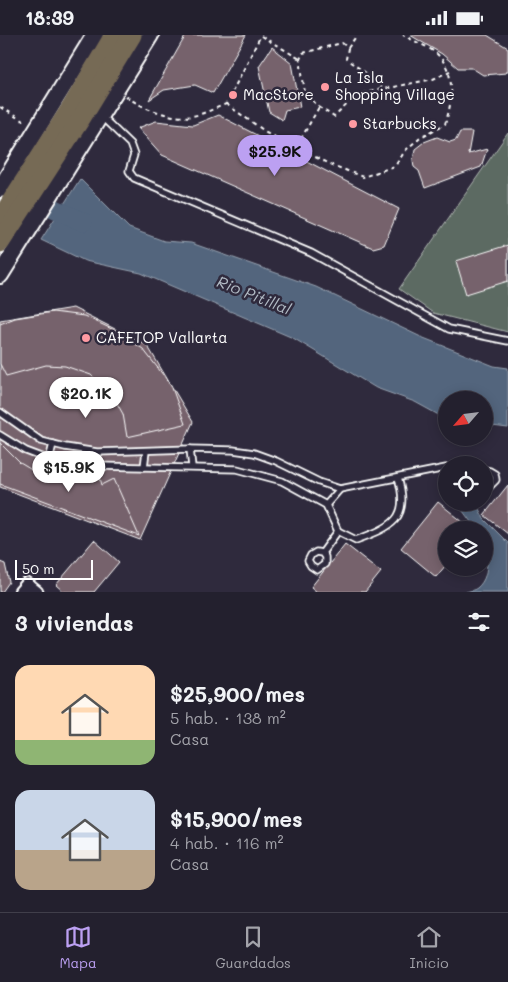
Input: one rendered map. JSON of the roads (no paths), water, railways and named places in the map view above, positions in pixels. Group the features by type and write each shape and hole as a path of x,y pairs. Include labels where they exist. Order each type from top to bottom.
{"highway":[{"path":"0,219 80,113 114,35"},
{"path":"0,243 80,113 132,35"}],"main road":[{"path":"1,274 80,113 95,35"},
{"path":"0,189 80,113 116,89 150,35"}],"street":[{"path":"20,592 27,584 37,592"}],"lane":[{"path":"80,113 130,144 134,155 129,171 134,178 312,253 449,329 508,341"},
{"path":"0,412 41,441 54,444 97,453 190,449 233,450 254,453 276,461 319,482 340,489 438,470"},
{"path":"0,435 26,451 49,460 96,466 238,469 282,481 326,505 338,531 356,540 377,532 396,519 403,507 402,491 398,478"},
{"path":"49,460 54,444"},
{"path":"190,449 192,467"},
{"path":"144,467 146,451"},
{"path":"96,466 97,453"},
{"path":"493,473 496,480 493,483"},
{"path":"326,505 340,489"},
{"path":"322,553 338,531"}],"water":[{"path":"80,179 129,228 164,241 191,243 316,287 421,337 494,366 508,368 508,428 493,426 493,391 438,391 438,415 415,402 376,388 293,338 141,273 85,261 41,240"},
{"path":"463,511 480,511 486,521 470,521"},
{"path":"493,528 508,543 508,592 466,592 476,589 485,576 493,576"}],"waterway":[{"name":"Rio Pitillal","path":"28,196 83,222"}],"place":[{"name":"La Isla Shopping Village","path":"325,87"},
{"name":"MacStore","path":"233,95"},
{"name":"Starbucks","path":"353,124"},
{"name":"CAFETOP Vallarta","path":"86,338"}]}
